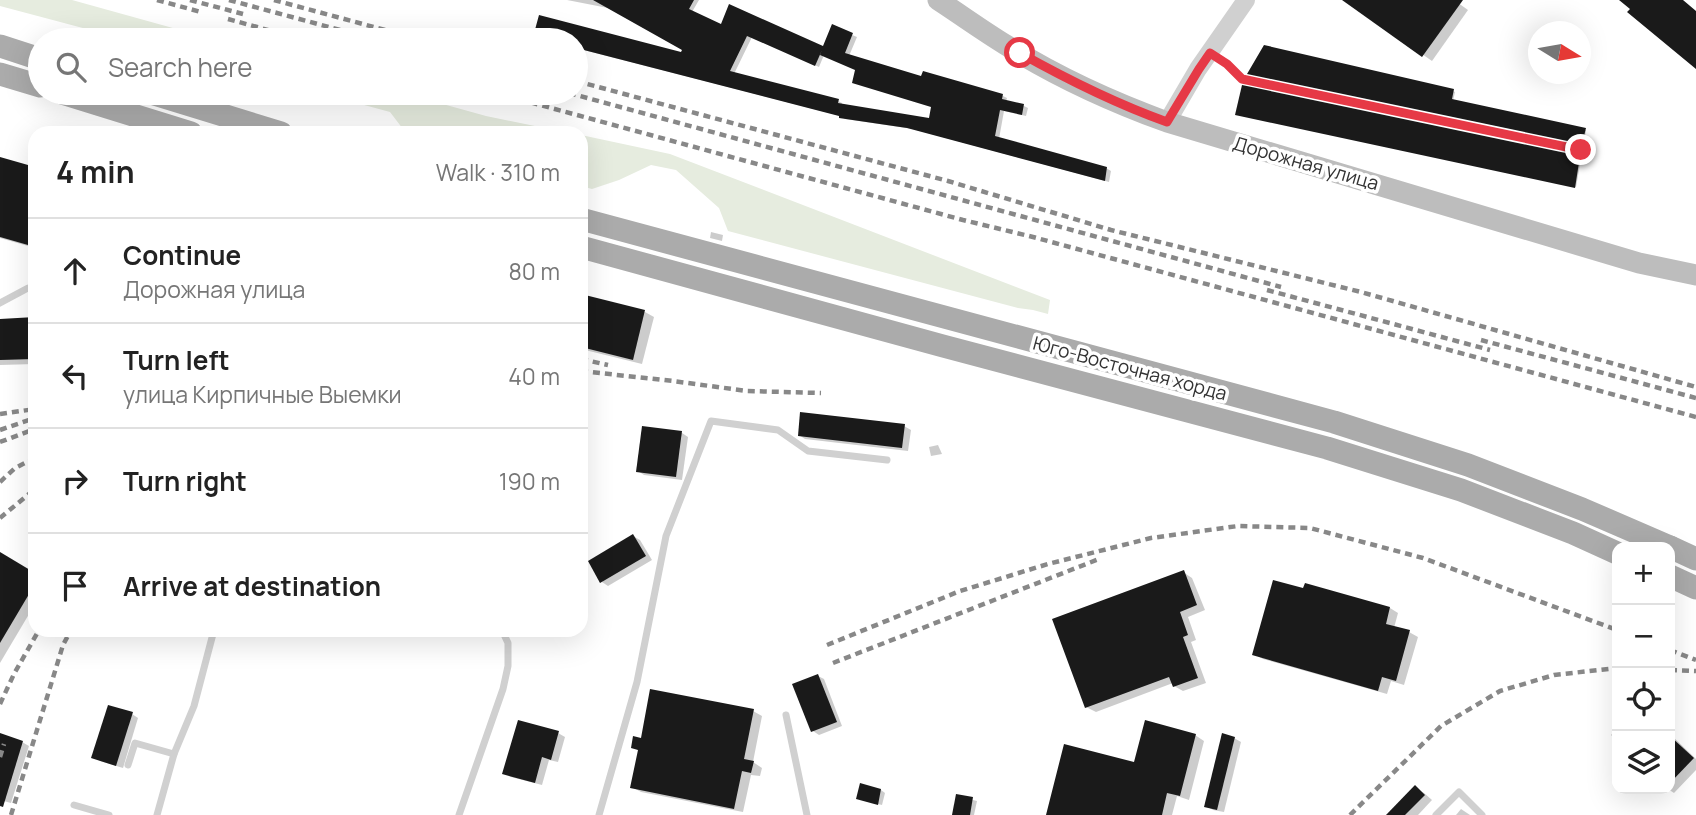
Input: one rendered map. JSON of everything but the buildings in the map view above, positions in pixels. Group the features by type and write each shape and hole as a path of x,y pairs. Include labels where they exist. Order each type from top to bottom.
{"main road":[{"name":"Дорожная улица","path":"938,0 1008,46 1073,83 1167,122 1639,263 1696,275"},
{"path":"0,46 28,55"},
{"path":"0,74 28,84"},
{"path":"0,84 28,87"},
{"path":"98,105 168,126"},
{"path":"189,105 258,126"},
{"name":"Юго-Восточная хорда","path":"588,221 1334,422 1468,464 1658,542"},
{"name":"Юго-Восточная хорда","path":"588,249 1327,448 1461,490 1612,551"},
{"name":"Юго-Восточная хорда","path":"1675,549 1696,559"},
{"path":"1675,578 1696,588"}],"street":[{"path":"1167,122 1246,0"}],"lane":[{"path":"1210,53 1227,64 1242,79 1581,150"},
{"path":"0,303 28,288"},
{"path":"602,814 638,682 666,536 711,421 778,430 808,451 887,460"},
{"path":"158,815 174,754 194,706 212,637"},
{"path":"459,815 506,678 508,643 505,637"},
{"path":"786,715 807,815"},
{"path":"128,765 135,743 174,754"},
{"path":"1436,815 1459,792 1482,815"},
{"path":"74,805 109,815"}],"shaded area":[{"path":"0,0 72,0 173,28 83,28 0,6"},
{"path":"364,105 446,105 535,126 401,126 390,112"},
{"path":"588,136 670,154 1050,300 1048,314 728,231 719,208 676,170 651,165 592,189 588,188"}],"railway":[{"path":"157,0 201,12"},
{"path":"190,0 243,14"},
{"path":"229,0 333,28"},
{"path":"274,0 378,28"},
{"path":"228,19 261,28"},
{"path":"588,84 948,181 1111,230 1361,292 1696,387"},
{"path":"588,98 1281,287"},
{"path":"540,105 1696,417"},
{"path":"1267,290 1490,350"},
{"path":"1481,340 1696,398"},
{"path":"588,361 608,365"},
{"path":"588,372 747,391 821,393"},
{"path":"0,414 28,410"},
{"path":"0,430 28,420"},
{"path":"0,442 28,432"},
{"path":"0,482 15,468 28,462"},
{"path":"0,518 28,495"},
{"path":"827,645 960,591 1048,564 1151,538 1238,526 1310,528 1423,558 1612,628"},
{"path":"833,663 1099,559"},
{"path":"0,704 35,637"},
{"path":"11,815 67,637"},
{"path":"1675,652 1696,660"},
{"path":"1350,815 1441,726 1500,691 1554,675 1612,669"},
{"path":"1675,670 1696,671"},
{"path":"0,757 4,744"}],"route":[{"path":"1020,53 1073,83 1167,122 1210,53 1227,64 1242,79 1581,150"}]}
